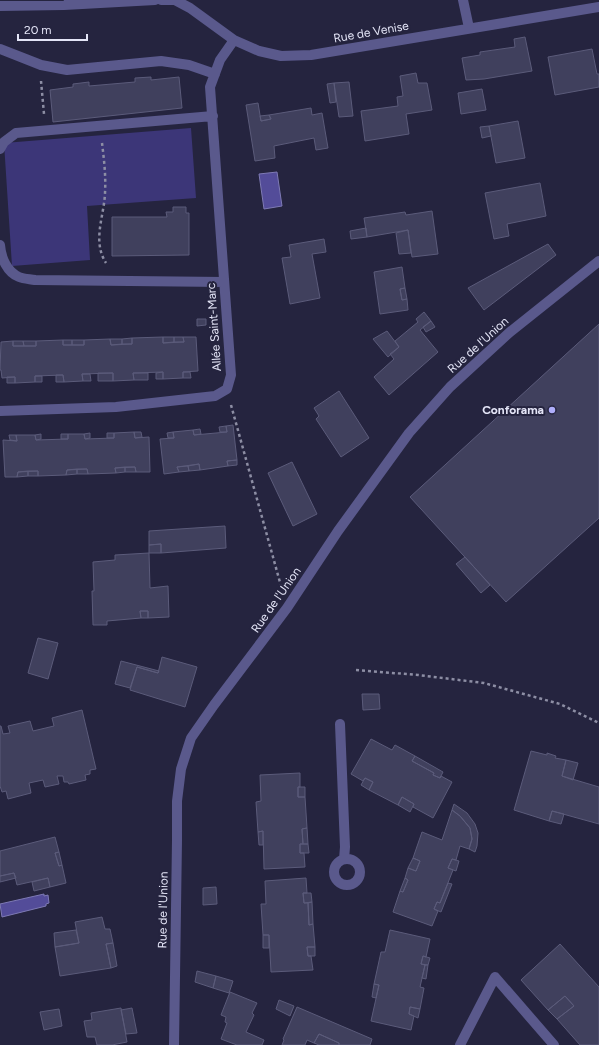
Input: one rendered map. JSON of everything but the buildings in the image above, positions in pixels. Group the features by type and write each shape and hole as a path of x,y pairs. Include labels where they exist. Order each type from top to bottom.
{"street":[{"path":"0,6 64,5 155,0"},
{"name":"Rue de Venise","path":"160,0 175,0 234,40 259,51 281,56 311,55 599,7"},
{"path":"464,0 469,28"},
{"name":"Allée Saint-Marc","path":"227,389 231,375 210,87 220,60 234,40"},
{"path":"0,49 45,66 67,70 161,61 189,65 215,74"},
{"path":"1,142 16,133 213,116"},
{"path":"0,245 1,254 9,270 20,278 35,280 224,282"},
{"name":"Rue de l'Union","path":"174,1045 178,840 177,801 181,769 191,738 287,608 338,531 409,433 450,387 510,332 599,261"},
{"path":"0,411 116,408 215,396 227,389"},
{"path":"340,724 345,847 344,859"},
{"path":"460,1045 495,977 554,1045"}],"path":[{"path":"45,66 41,76 46,130"},
{"path":"101,125 106,182 98,244 104,262 122,281"},
{"path":"227,389 287,608"},
{"path":"356,670 418,675 484,683 560,704 599,723"}],"shaded area":[{"path":"191,128 196,198 87,206 90,260 12,266 4,143"},
{"path":"277,172 282,206 264,209 259,174"},
{"path":"44,894 44,896 48,895 49,903 46,904 46,906 2,917 0,904"}],"place":[{"name":"Conforama","path":"552,410"}]}
